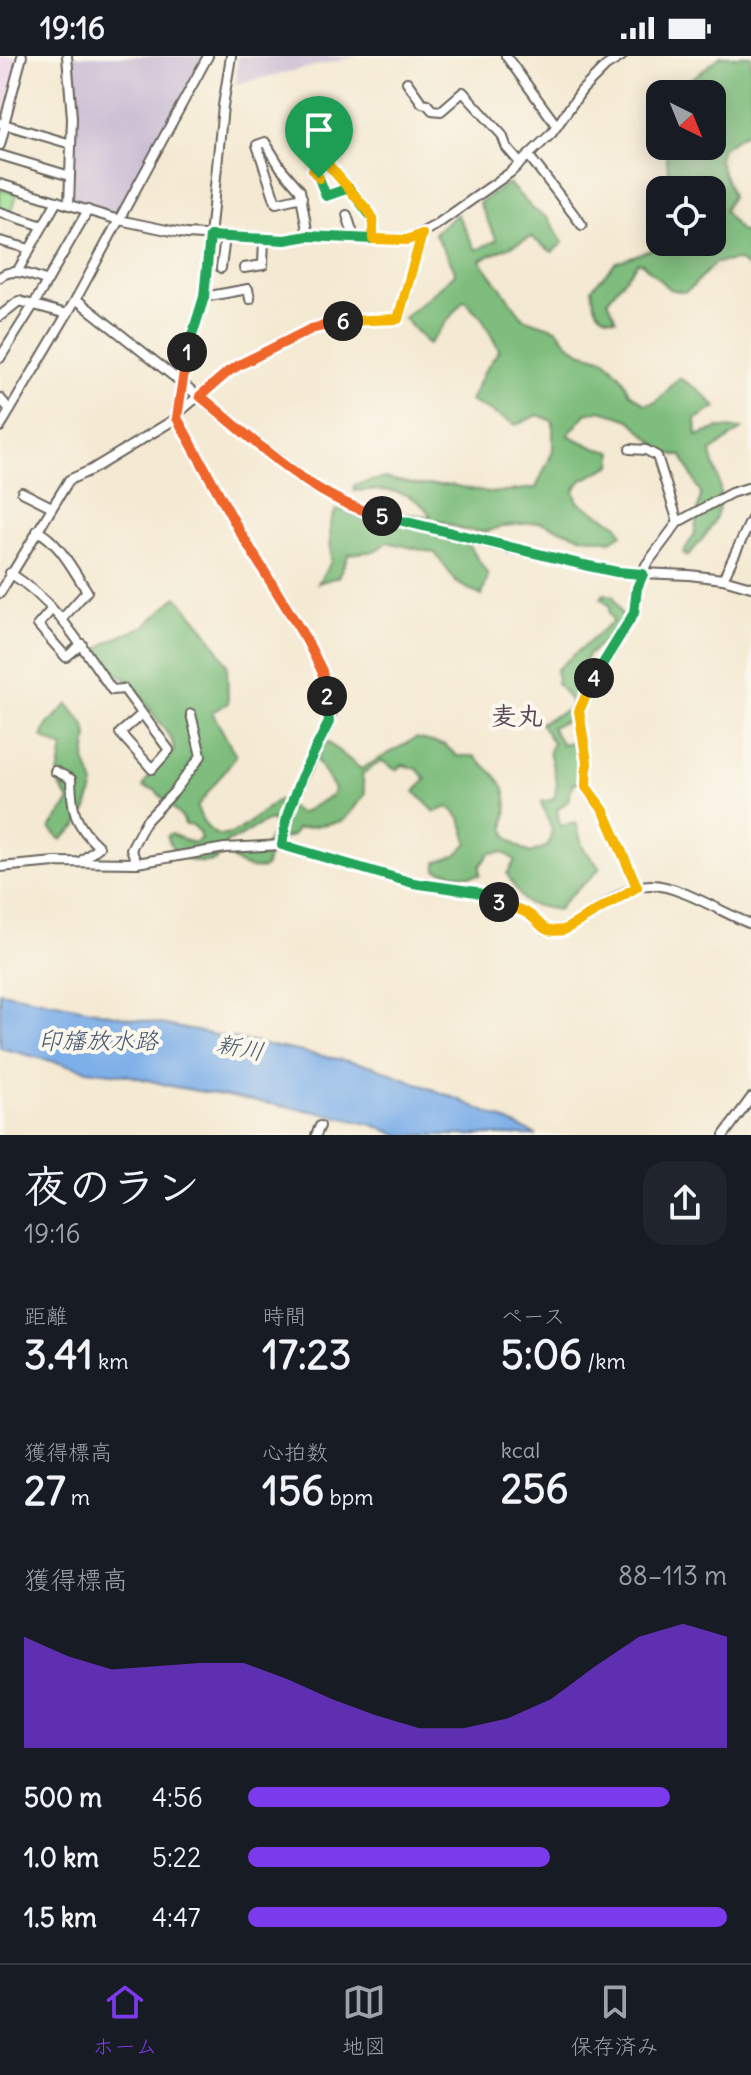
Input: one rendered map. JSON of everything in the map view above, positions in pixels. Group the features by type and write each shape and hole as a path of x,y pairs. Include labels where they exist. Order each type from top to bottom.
{"street":[{"path":"0,145 22,56"},
{"path":"67,56 71,82 69,205"},
{"path":"0,427 76,299 208,56"},
{"path":"231,56 204,297 184,364 177,416 240,532 322,671 331,714 301,778 287,816 282,845"},
{"path":"506,56 557,126"},
{"path":"0,184 158,229 210,236 285,240 308,236 407,240 422,234 494,186 529,156 557,126 582,90 606,66 622,56"},
{"path":"407,82 422,103 432,110 441,111 463,92 502,135 507,148 520,163"},
{"path":"3,125 71,144"},
{"path":"302,197 276,203 257,145 265,142 300,190 302,197 308,236"},
{"path":"0,155 70,176"},
{"path":"529,156 582,225"},
{"path":"349,188 326,196 313,170 325,161 349,188 373,219 373,239"},
{"path":"17,272 57,201"},
{"path":"0,358 88,210"},
{"path":"0,212 43,226"},
{"path":"347,215 354,237"},
{"path":"0,593 69,480 91,470 177,416 229,371 311,329 348,320 398,319 422,234"},
{"path":"221,268 225,237"},
{"path":"244,268 263,265 264,238"},
{"path":"0,241 30,249"},
{"path":"0,277 9,271 48,281"},
{"path":"204,297 248,289 250,299"},
{"path":"76,299 313,487 345,505 523,552 617,572 689,575 723,579 751,587"},
{"path":"0,316 19,301 67,314"},
{"path":"0,398 10,410"},
{"path":"630,449 653,451 657,456 678,522"},
{"path":"637,887 604,811 586,787 587,762 579,711 593,680 634,613 637,588 643,574 678,522 731,493 751,487"},
{"path":"22,492 52,507"},
{"path":"723,579 751,520"},
{"path":"37,531 44,534 59,551 87,591 62,619"},
{"path":"10,573 31,586 62,619 112,690 124,689 169,750 152,769 120,733 142,714"},
{"path":"52,609 38,625 66,657 82,644"},
{"path":"137,863 131,849 146,821 174,792 201,756 191,714"},
{"path":"55,771 71,779 72,811 84,833 99,847 79,862"},
{"path":"0,867 79,862 137,863 225,848 282,845 413,883 476,892 525,912 545,930 564,930 622,894 637,887 655,885 665,886 751,924"},
{"path":"724,1135 751,1098"}],"shaded area":[{"path":"0,56 20,56 3,120 0,120"},
{"path":"69,56 205,56 118,214 73,201 75,75"},
{"path":"238,56 359,56 236,84"}],"green space":[{"path":"721,56 751,56 751,129 726,146 726,80 690,80"},
{"path":"667,160 719,160 725,176 670,176"},
{"path":"726,180 732,196 726,207"},
{"path":"508,183 534,210 548,218 563,243 552,252 531,237 480,260 523,318 557,329 580,352 605,359 622,377 630,393 645,404 656,402 679,378 698,389 716,407 696,419 697,436 718,428 742,429 711,452 720,485 716,518 688,556 683,553 694,535 701,494 682,456 665,453 630,420 601,410 586,414 568,435 595,448 613,452 612,465 582,480 574,490 578,502 618,525 622,534 611,541 579,536 540,522 504,526 485,532 463,530 436,519 467,542 488,575 482,596 457,583 435,553 387,542 375,551 349,554 338,577 318,583 331,562 330,523 336,510 431,516 407,495 387,490 354,491 354,485 384,478 418,485 452,485 489,493 536,488 553,451 553,421 538,415 516,425 470,401 482,375 499,350 482,318 464,300 428,345 404,318 455,274 434,233 457,214 476,250 497,240 479,203"},
{"path":"0,189 17,194 11,212 0,209"},
{"path":"726,213 741,232 751,232 751,269 737,260 715,263 684,292 669,289 638,262 608,300 616,319 600,313 592,288 616,262 646,251 646,256 726,256"},
{"path":"604,594 613,596 624,620 616,632 588,655 575,679 580,691 574,721 551,727 562,744 580,740 580,782 573,783 568,801 557,810 560,826 576,823 583,848 600,868 558,910 525,902 507,874 515,860 502,852 490,853 480,866 480,875 437,870 436,862 456,855 468,843 460,819 448,807 435,812 415,792 426,779 417,769 403,765 396,770 382,761 362,774 365,795 343,821 297,829 292,836 272,842 265,868 246,867 231,857 260,855 275,829 276,825 271,820 228,841 216,860 200,862 186,858 174,849 167,836 171,834 193,843 201,839 199,832 193,825 185,825 155,790 143,787 151,773 174,751 172,740 130,682 114,672 98,650 109,641 145,626 177,596 207,632 227,664 228,703 212,712 236,756 197,807 205,824 214,833 224,835 234,832 278,800 300,814 332,795 335,789 316,759 326,741 361,769 416,738 445,745 457,756 474,756 495,776 504,789 507,811 505,832 530,853 548,846 552,830 541,802 554,799 557,784 549,751 553,743 540,723 569,709 571,702 557,683 556,670 613,621 610,606 601,598"},
{"path":"68,704 84,724 88,735 85,760 94,785 87,809 76,827 61,840 50,828 70,801 57,782 63,748 42,737 47,725"}],"water":[{"name":"印旛放水路","path":"0,992 373,1066 537,1135 398,1135 373,1125 317,1112 87,1070 0,1048"}],"district":[{"name":"麦丸","path":"517,716"}],"route":[{"path":"319,178 313,170 325,161 345,182 369,212 373,219 373,239 407,240 422,234 398,319 348,320 311,329 229,371 200,396 313,487 345,505 508,548 617,572 643,574 637,588 634,613 593,680 579,711 587,762 586,787 604,811 637,887 564,930 545,930 525,912 476,892 413,883 282,845 287,816 301,778 325,734 331,714 322,671 240,532 177,414 184,364 204,297 210,236 285,240 308,236 373,239 373,219 349,188 326,196 319,178"}],"water label":[{"name":"新川","path":"240,1048"}]}
